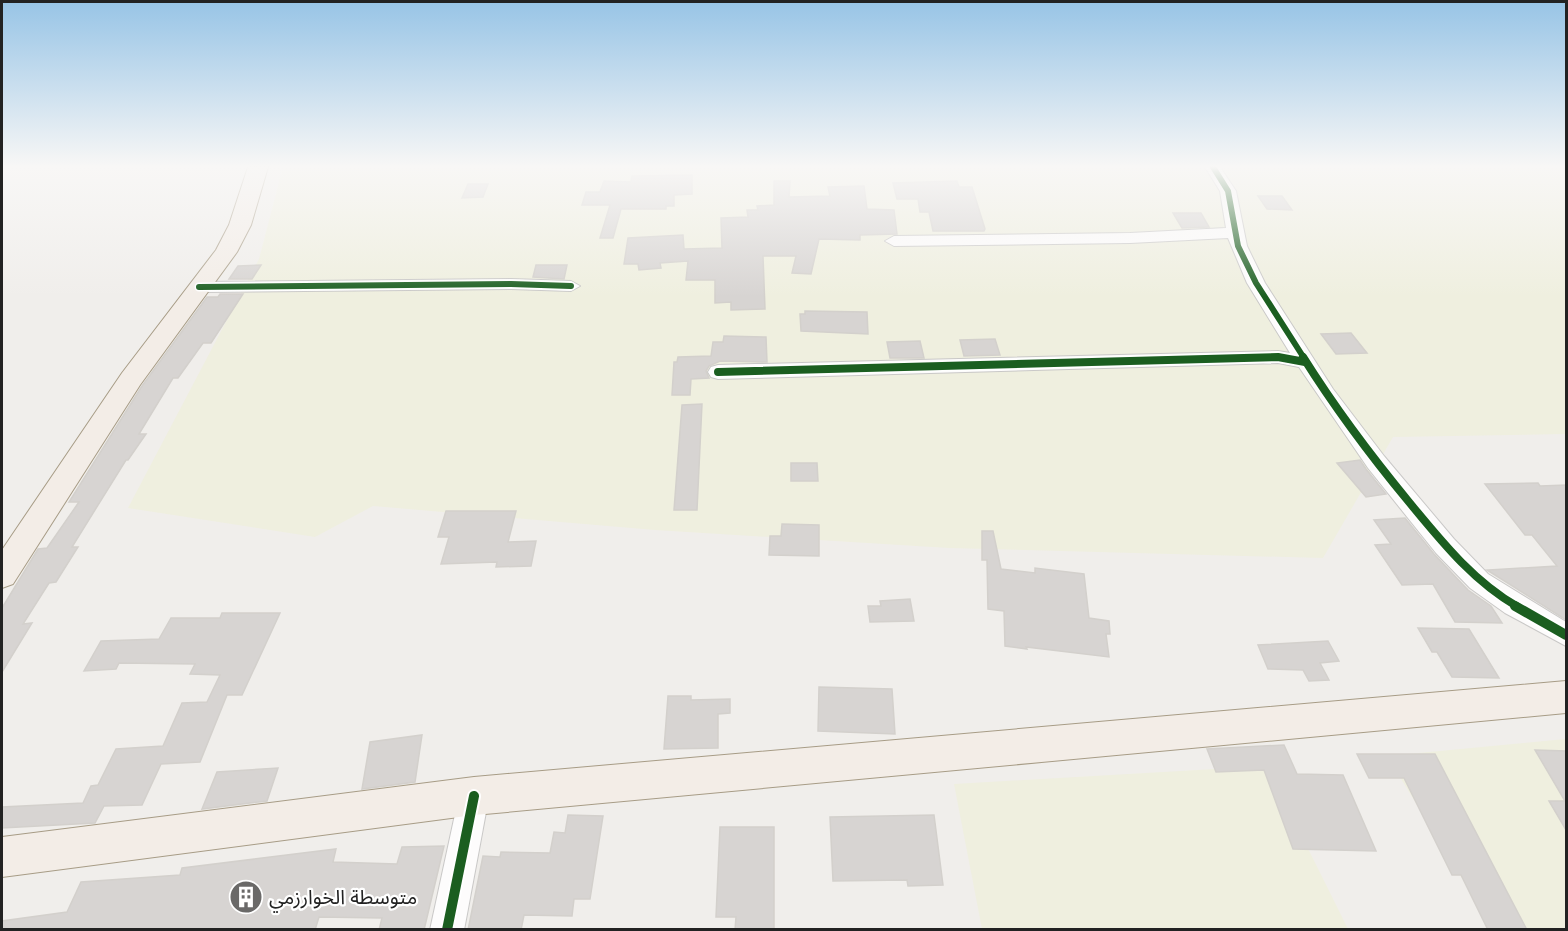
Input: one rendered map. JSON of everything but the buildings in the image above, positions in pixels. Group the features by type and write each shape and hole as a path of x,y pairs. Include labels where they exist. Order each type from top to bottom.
{"main road":[{"path":"2,575 131,379 234,238 243,210"},
{"path":"2,856 474,796 1566,697"}],"street":[{"path":"1231,210 1234,233 1256,283 1305,362 1376,462 1445,546 1479,581 1514,605 1566,635"},
{"path":"894,241 1130,238 1234,233"},
{"path":"199,287 511,284 571,286"},
{"path":"718,372 864,370 926,365 1278,357 1305,362"},
{"path":"447,930 474,796"}],"green space":[{"path":"272,210 1566,210 1566,434 1393,437 1323,558 949,548 655,530 373,506 315,537 128,508 259,259"},
{"path":"1566,739 1566,929 1493,929 1387,756"},
{"path":"1267,766 1348,929 982,929 954,784"}],"cycle path":[{"path":"1232,210 1238,246 1256,283 1326,394 1376,462 1445,546 1479,581 1514,605 1566,635"},
{"path":"199,287 511,284 571,286"},
{"path":"718,372 1278,357 1305,362"},
{"path":"447,930 474,796"}],"place":[{"name":"متوسطة الخوارزمي","path":"246,897"}]}
